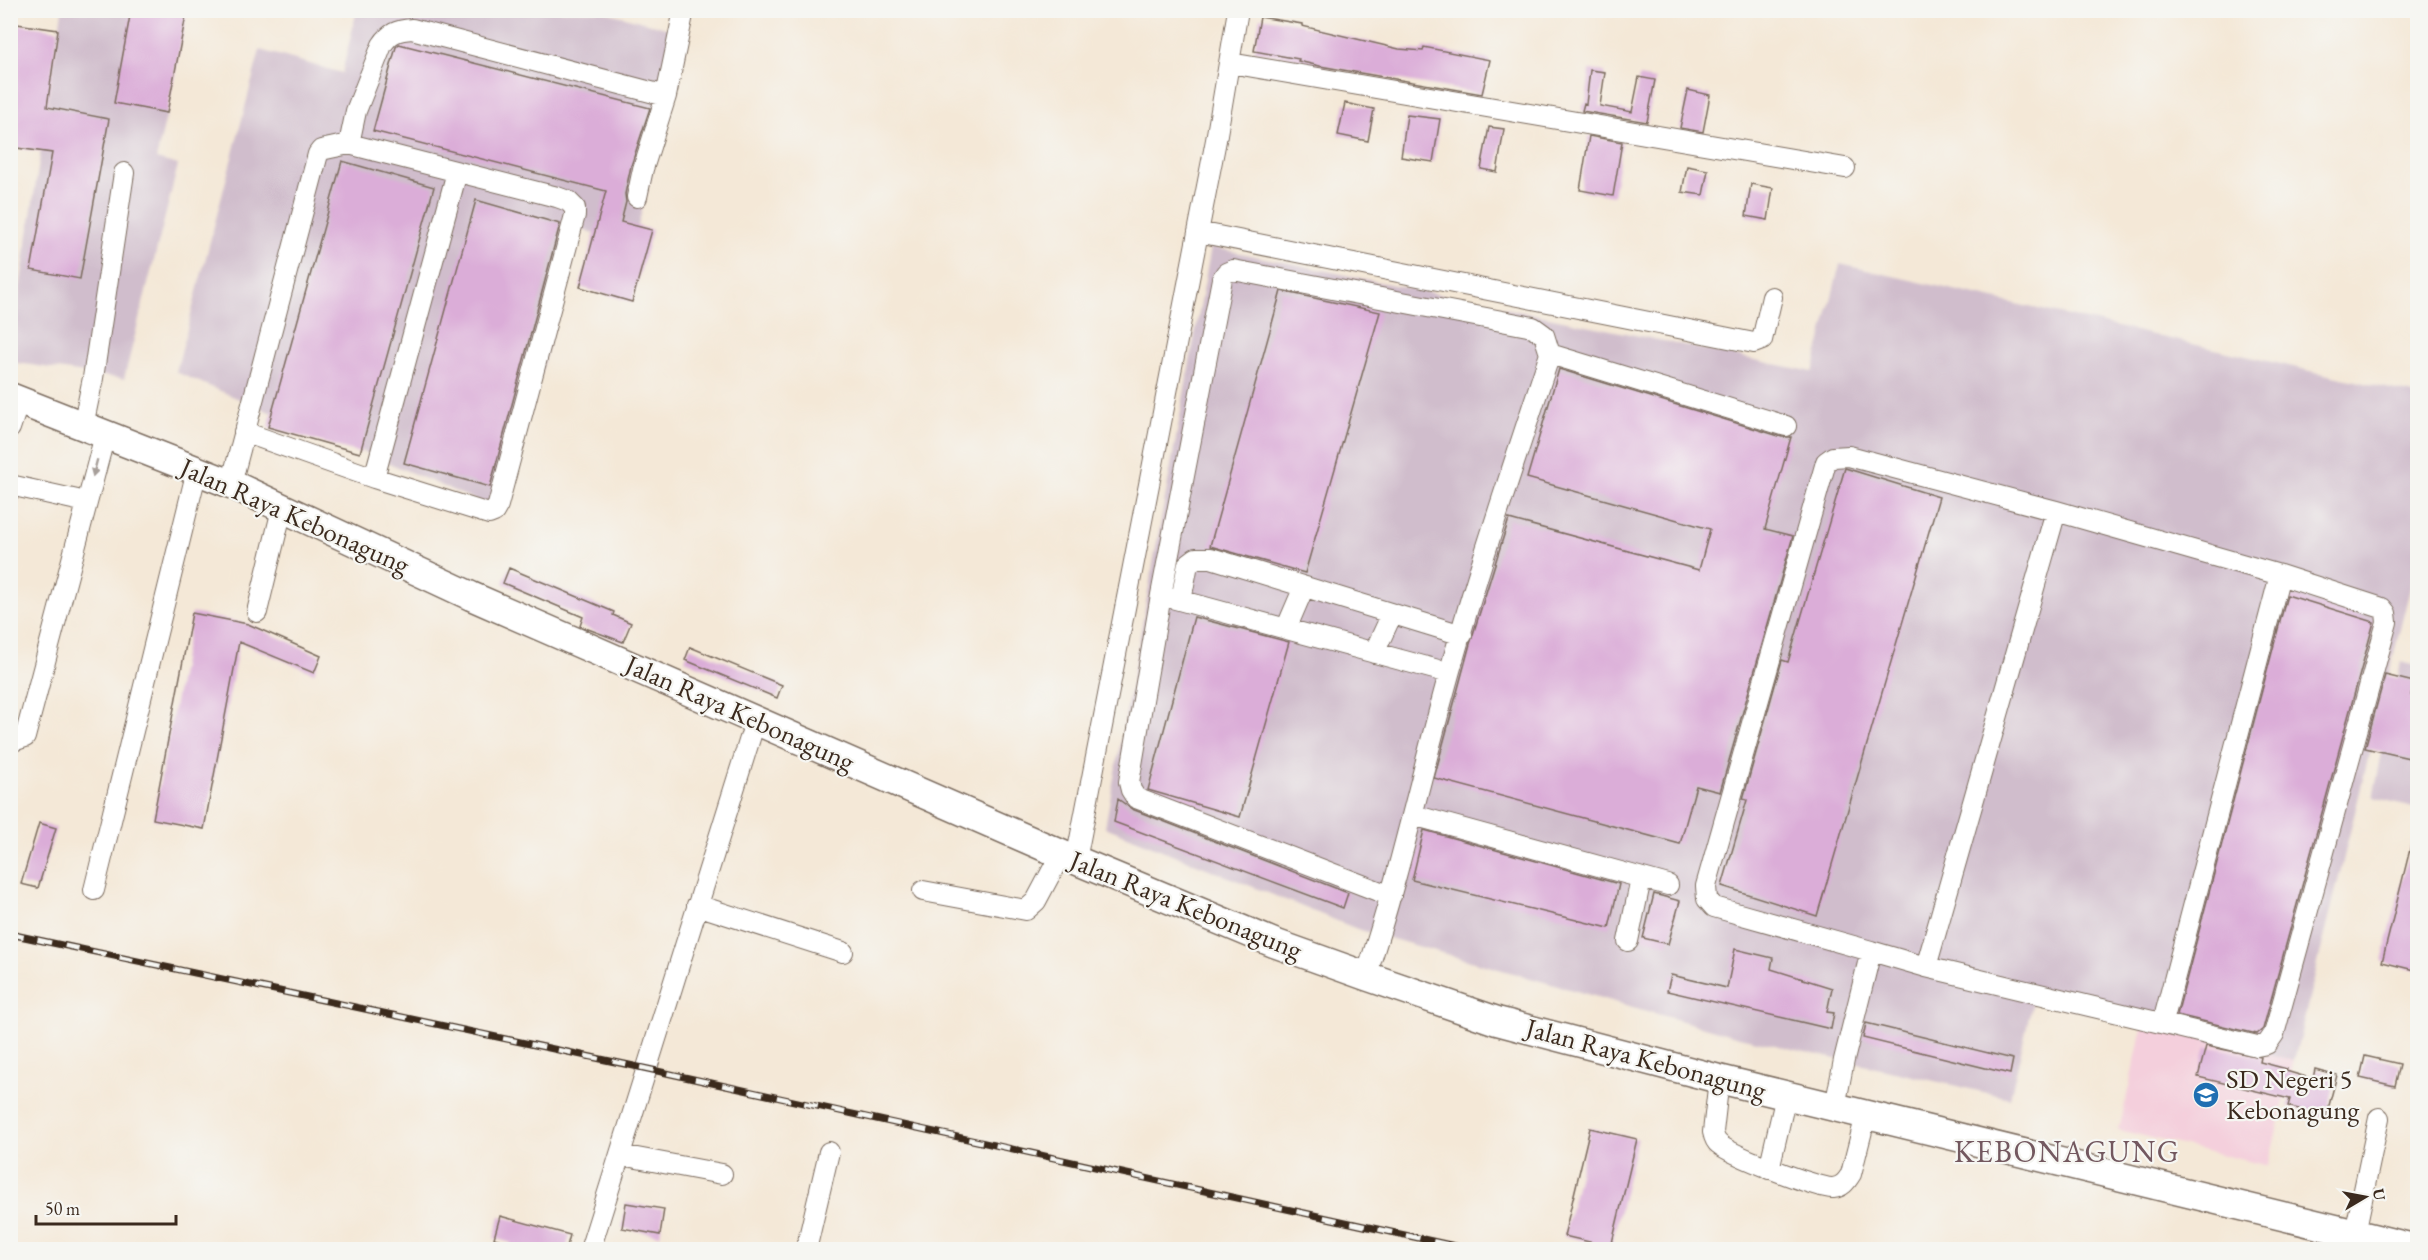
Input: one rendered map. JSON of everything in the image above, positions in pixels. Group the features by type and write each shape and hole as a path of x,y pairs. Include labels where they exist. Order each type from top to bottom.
{"highway":[{"name":"Jalan Raya Kebonagung","path":"15,399 231,484 471,596 1274,944 1497,1021 1786,1096 2418,1249"}],"street":[{"path":"637,197 643,169 666,96 684,10"},
{"path":"922,891 1026,910 1036,901 1069,857 1198,232 1238,10"},
{"path":"349,144 356,111 382,45 388,36 398,30 412,29 666,96"},
{"path":"1230,63 1845,168"},
{"path":"231,484 244,432 318,154 321,150 349,144 557,197 573,205 576,211 498,505 494,512 489,514 374,478 244,432"},
{"path":"374,478 458,172"},
{"path":"10,742 25,737 86,502 94,430 93,378 124,173"},
{"path":"1198,232 1754,343 1762,340 1772,297"},
{"path":"1366,976 1391,896 1449,673 1462,635 1491,529 1550,354 1544,335 1533,327 1233,270 1226,273 1222,279 1161,596 1129,782 1136,798 1391,896"},
{"path":"1550,354 1786,426"},
{"path":"10,428 15,399"},
{"path":"1849,456 2056,511 2280,575 2382,608 2386,613 2387,622 2271,1040 2267,1044 2257,1046 1926,967 1714,907 1707,899 1706,886 1826,462 1833,457 1849,456"},
{"path":"94,890 197,470"},
{"path":"10,485 86,502"},
{"path":"257,612 282,509"},
{"path":"1926,967 2056,511"},
{"path":"1181,600 1188,564 1196,558 1211,558 1462,635"},
{"path":"2163,1022 2280,575"},
{"path":"1286,629 1304,587"},
{"path":"1161,596 1449,673"},
{"path":"1374,653 1392,614"},
{"path":"590,1250 756,719"},
{"path":"1413,815 1668,885"},
{"path":"1628,941 1641,879"},
{"path":"698,904 843,951"},
{"path":"1834,1107 1871,951"},
{"path":"1719,1078 1714,1138 1720,1146 1769,1169 1831,1189 1846,1183 1851,1174 1866,1114"},
{"path":"1769,1169 1786,1096"},
{"path":"2355,1233 2379,1118"},
{"path":"806,1250 829,1152"},
{"path":"621,1155 722,1174"}],"shaded area":[{"path":"357,10 602,11 688,34 634,241 581,230 503,512 176,372 260,50 342,73"},
{"path":"62,11 187,11 156,159 178,165 124,379 11,362 11,347"},
{"path":"1211,247 1813,372 1840,264 2417,395 2417,560 2294,1060 2033,1000 2010,1098 1739,1037 1357,929 1105,827"},
{"path":"2401,662 2417,666 2417,808 2373,797"},
{"name":"SD Negeri 5 Kebonagung","path":"2143,1025 2294,1060 2268,1166 2119,1130"}],"building":[{"path":"131,10 187,10 167,113 114,103"},
{"path":"1260,17 1302,24 1302,26 1399,49 1423,51 1424,47 1490,60 1482,94 1320,66 1298,61 1299,59 1254,51"},
{"path":"10,23 58,30 47,107 109,119 80,279 31,270 52,153 10,147"},
{"path":"399,44 650,108 631,166 621,222 652,230 632,302 580,287 606,191 373,131 396,47"},
{"path":"1590,70 1605,72 1600,106 1632,112 1639,77 1655,80 1647,122 1582,111 1584,103 1586,104"},
{"path":"1688,90 1710,95 1703,132 1680,128"},
{"path":"1345,103 1374,109 1368,141 1338,135"},
{"path":"1407,115 1440,119 1433,162 1401,157"},
{"path":"1489,127 1504,129 1497,172 1481,169"},
{"path":"1589,136 1622,142 1613,196 1580,190"},
{"path":"342,161 434,187 360,453 268,427"},
{"path":"1687,166 1708,170 1703,195 1682,192"},
{"path":"1751,184 1773,188 1768,220 1746,216"},
{"path":"476,200 560,224 490,487 404,463"},
{"path":"1281,291 1380,312 1305,573 1210,546"},
{"path":"1559,369 1782,437 1791,437 1765,529 1793,536 1720,792 1696,786 1680,844 1434,778 1470,644 1509,519 1699,570 1710,529 1527,478"},
{"path":"1845,468 1939,497 1817,916 1722,886 1747,800 1743,799 1782,660 1788,662"},
{"path":"509,568 614,612 613,615 631,623 623,642 580,626 583,617 503,583"},
{"path":"2287,595 2374,622 2263,1029 2257,1034 2177,1015"},
{"path":"192,613 248,624 321,656 314,673 239,642 204,829 153,819"},
{"path":"1194,617 1289,642 1240,817 1148,790"},
{"path":"690,647 782,685 777,698 685,660"},
{"path":"2385,675 2414,682 2411,695 2418,696 2418,760 2365,748"},
{"path":"1118,799 1132,809 1348,893 1343,908 1114,822"},
{"path":"39,823 56,828 38,888 21,884"},
{"path":"1424,830 1619,884 1609,928 1412,880"},
{"path":"2412,841 2418,842 2418,971 2382,962"},
{"path":"1654,894 1680,901 1668,944 1643,938"},
{"path":"1735,949 1773,958 1771,969 1832,988 1827,1012 1834,1013 1831,1029 1667,991 1671,975 1727,988"},
{"path":"1866,1023 2013,1059 2010,1074 1863,1038"},
{"path":"2206,1046 2261,1057 2260,1062 2313,1079 2315,1069 2337,1075 2326,1117 2288,1106 2290,1099 2198,1077"},
{"path":"2365,1056 2400,1064 2395,1086 2360,1078"},
{"path":"1590,1128 1637,1139 1611,1247 1564,1236"},
{"path":"626,1203 664,1209 660,1235 622,1228"},
{"path":"500,1216 570,1235 566,1250 510,1250 511,1243 494,1238"}],"railway":[{"path":"10,934 648,1069 1473,1250"}],"place":[{"name":"SD Negeri 5 Kebonagung","path":"2206,1095"}],"district":[{"name":"KEBONAGUNG","path":"2067,1152"}]}
